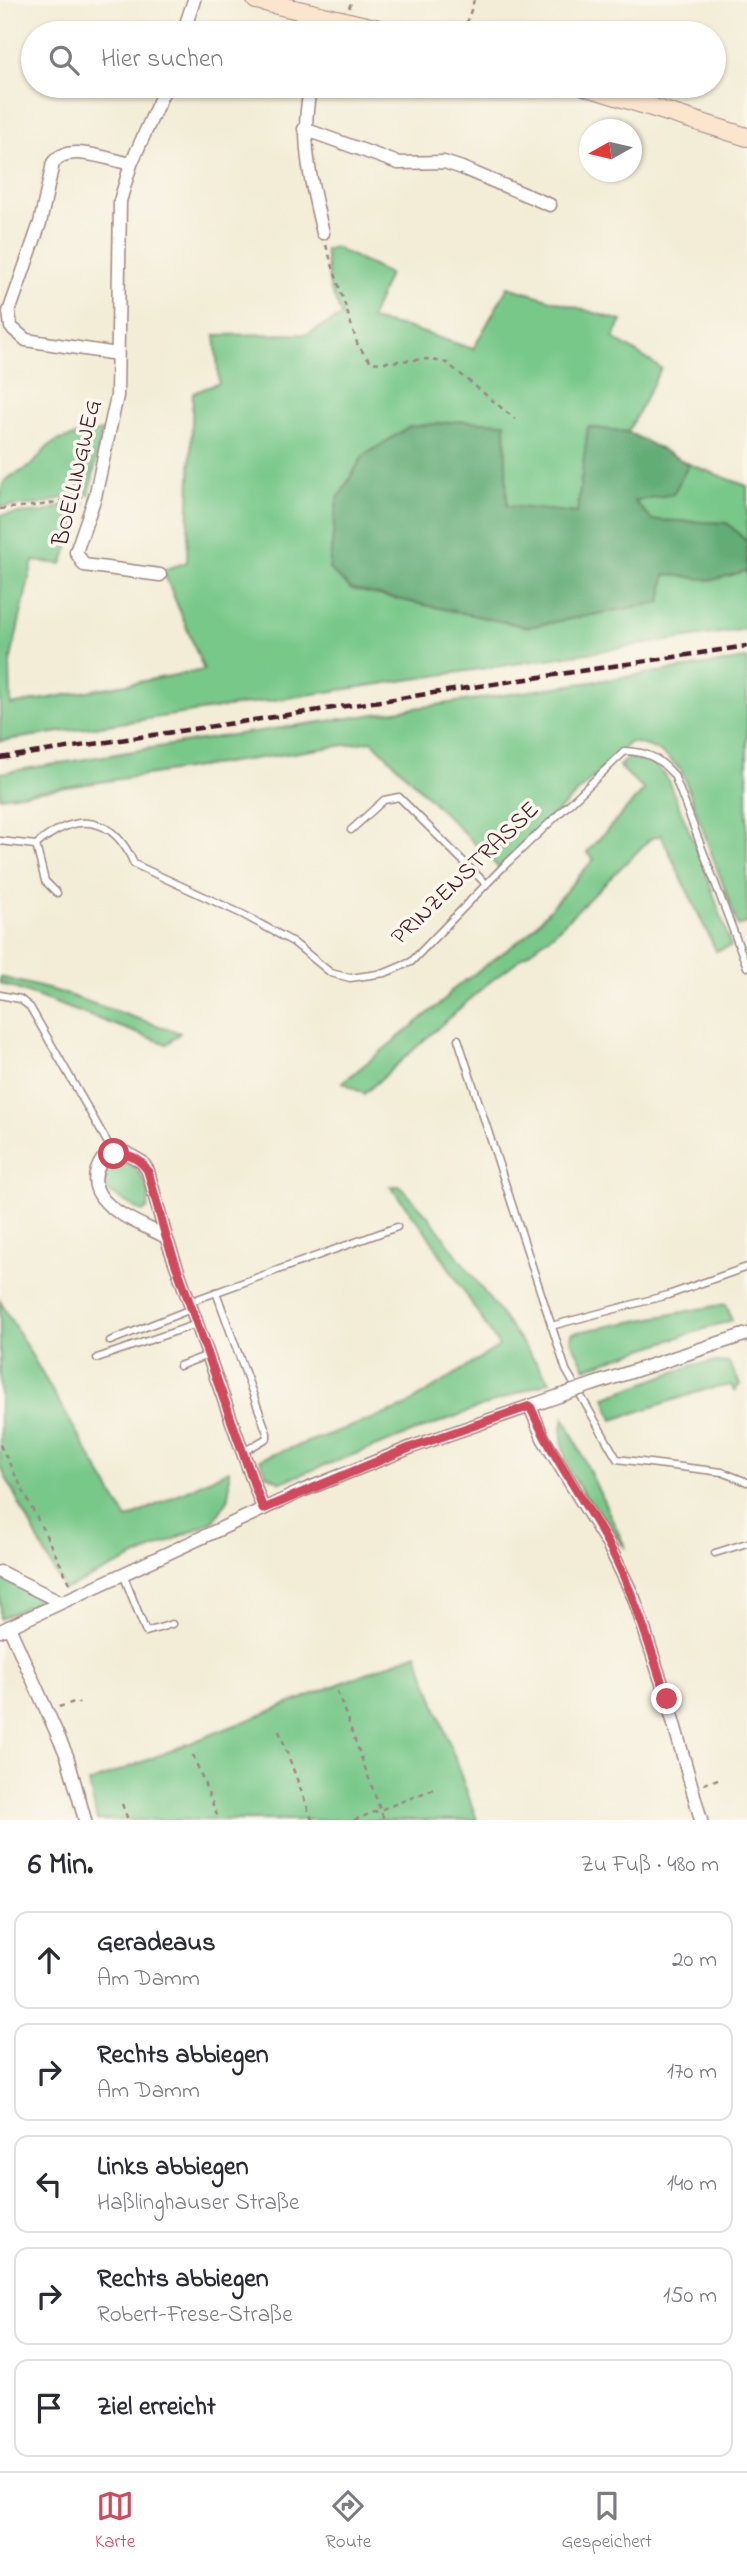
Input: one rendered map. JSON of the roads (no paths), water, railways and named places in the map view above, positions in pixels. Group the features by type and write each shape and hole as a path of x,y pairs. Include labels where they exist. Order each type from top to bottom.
{"main road":[{"path":"256,0 314,21"},
{"path":"622,98 747,137"}],"street":[{"path":"187,21 194,0"},
{"name":"BOELLINGWEG","path":"160,575 84,565 78,561 78,546 95,497 117,396 120,201 131,164 161,98"},
{"path":"309,98 304,129 311,185 323,233"},
{"path":"304,129 398,163 444,162 550,205"},
{"path":"117,354 26,340 15,333 9,319 57,157 69,153 131,164"},
{"path":"166,1237 117,1210 97,1195 95,1171 102,1160 114,1154 126,1153 142,1162 148,1171 166,1237 263,1509"},
{"path":"85,1820 67,1756 5,1629 263,1509 412,1447 747,1334"},
{"path":"530,1406 543,1438 609,1546 634,1598 667,1699 701,1820"},
{"path":"0,1572 61,1602"}],"lane":[{"name":"PRINZENSTRASSE","path":"36,845 56,828 72,822 114,832 125,842 134,864 244,915 293,942 331,973 350,978 385,973 411,962 486,884 625,751 640,751 657,757 674,775 747,967"},
{"path":"351,830 384,800 399,797 486,884"},
{"path":"0,841 36,845 45,881 57,893"},
{"path":"0,995 20,999 30,1007 114,1154"},
{"path":"458,1039 566,1370 617,1459 722,1472 747,1482"},
{"path":"110,1341 216,1292 397,1227"},
{"path":"551,1326 668,1294 747,1267"},
{"path":"216,1292 267,1433 267,1438 243,1452"},
{"path":"97,1358 197,1324"},
{"path":"179,1366 208,1355"},
{"path":"715,1553 747,1543"},
{"path":"123,1574 146,1632 172,1625"}],"railway":[{"path":"0,758 747,646"}]}
